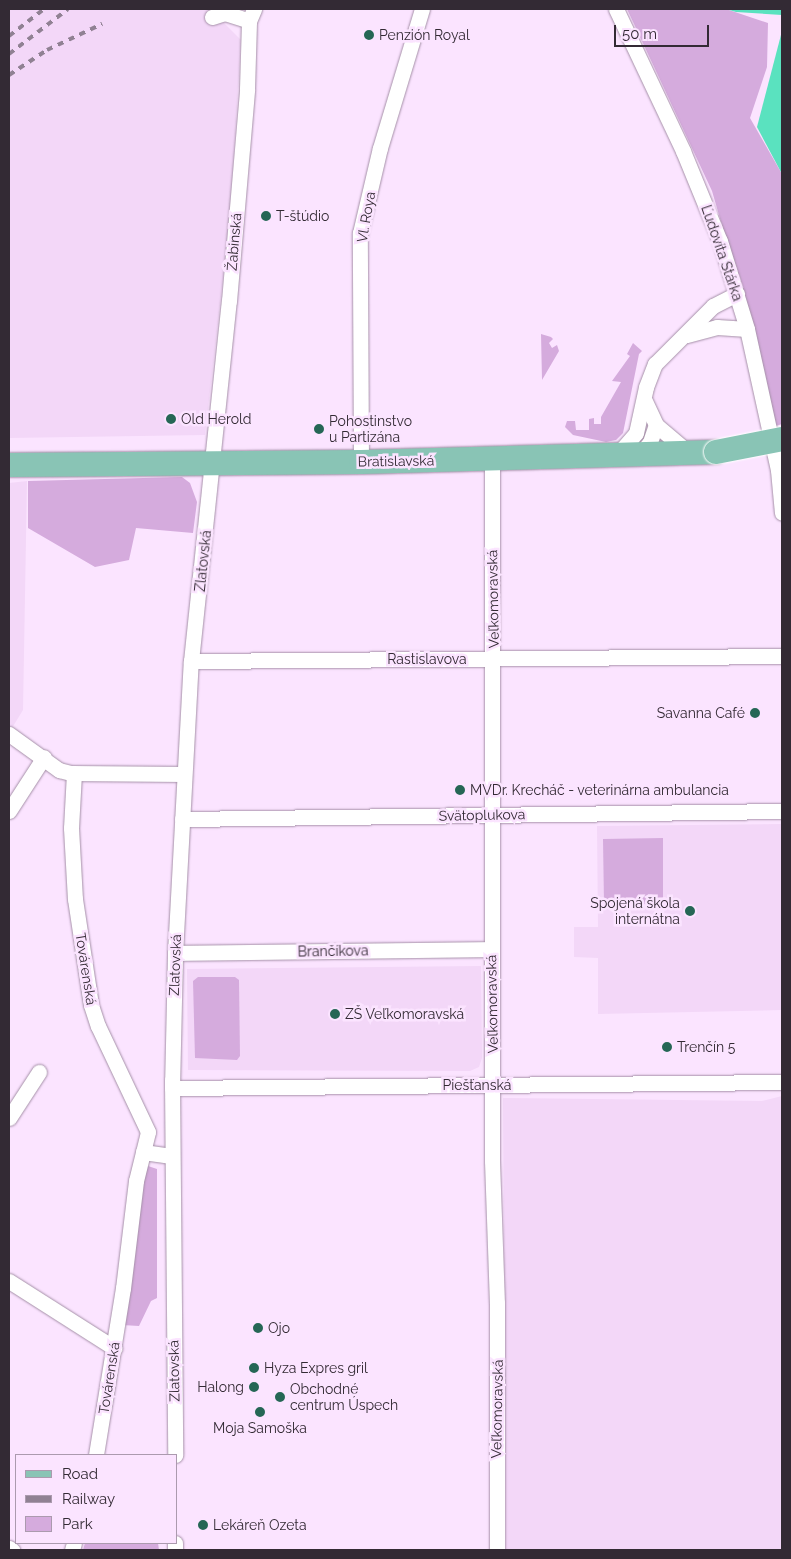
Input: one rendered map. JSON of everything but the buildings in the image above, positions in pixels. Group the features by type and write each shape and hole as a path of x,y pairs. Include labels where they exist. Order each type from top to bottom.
{"main road":[{"name":"Bratislavská","path":"9,465 361,462 615,457 704,454 782,439"}],"street":[{"name":"Vl. Roya","path":"361,462 360,233 380,148 422,9"},
{"name":"Ľudovíta Stárka","path":"616,9 683,151 720,241 747,329 778,470 782,513"},
{"path":"212,16 226,13 251,15"},
{"name":"Žabinská","path":"214,462 247,88 251,15"},
{"path":"615,457 636,433 655,364 713,306 737,294"},
{"path":"687,334 717,327 747,329"},
{"path":"644,399 656,425 704,454"},
{"path":"638,456 650,442 656,425"},
{"name":"Veľkomoravská","path":"492,458 494,658 491,949 497,1550"},
{"name":"Zlatovská","path":"172,1088 175,953 184,774 192,660 214,462"},
{"name":"Rastislavova","path":"192,660 782,656"},
{"path":"9,734 44,757 59,770 74,773 184,774"},
{"path":"9,811 44,757"},
{"name":"Továrenská","path":"74,773 72,828 75,899 91,1005 98,1026 148,1132 136,1181 114,1348 96,1454"},
{"name":"Svätoplukova","path":"182,819 782,811"},
{"name":"Brančíkova","path":"175,953 491,949"},
{"path":"9,1118 40,1072"},
{"name":"Zlatovská","path":"172,1088 172,1080 170,1156 175,1454"},
{"name":"Piešťanská","path":"172,1088 782,1082"},
{"path":"143,1152 170,1156"},
{"path":"9,1281 114,1348"}],"shaded area":[{"name":"Old Herold","path":"9,9 210,9 241,40 230,217 205,435 9,438"},
{"path":"726,9 782,9 782,15 736,12"},
{"path":"782,31 782,174 757,127"},
{"path":"27,481 23,710 12,728 9,726 9,483"},
{"name":"Spojená škola internátna","path":"781,824 782,1010 598,1014 598,958 574,957 574,927 598,927 597,826"},
{"name":"ZŠ Veľkomoravská","path":"481,966 482,1058 479,1067 470,1071 188,1070 187,969"},
{"path":"782,1096 782,1550 506,1550 503,1098 762,1101"}],"green space":[{"path":"627,9 726,9 768,23 767,67 750,118 782,174 782,424 776,426 764,369 712,191"},
{"path":"541,334 551,337 553,339 549,343 552,348 557,345 559,351 542,380"},
{"path":"633,343 642,351 639,354 623,433 616,440 606,442 573,435 565,427 567,421 575,421 576,430 589,430 589,419 594,418 594,424 601,424 601,417 621,382 612,381 630,356 627,354"},
{"path":"182,477 190,483 197,502 193,533 136,528 129,560 95,567 28,528 28,481"},
{"path":"663,838 663,904 604,904 603,839"},
{"path":"198,977 235,977 239,980 240,1056 237,1060 195,1058 193,981"},
{"path":"148,1166 157,1169 157,1298 151,1301 139,1326 122,1325 145,1169"},
{"path":"85,1544 158,1544 159,1550 83,1550"}],"railway":[{"path":"9,36 44,9"},
{"path":"9,54 68,9"},
{"path":"9,75 47,50 102,24"}],"place":[{"name":"Penzión Royal","path":"369,35"},
{"name":"T-štúdio","path":"266,216"},
{"name":"Old Herold","path":"171,419"},
{"name":"Pohostinstvo u Partizána","path":"319,429"},
{"name":"Savanna Café","path":"755,713"},
{"name":"MVDr. Krecháč - veterinárna ambulancia","path":"460,790"},
{"name":"Spojená škola internátna","path":"690,911"},
{"name":"ZŠ Veľkomoravská","path":"335,1014"},
{"name":"Trenčín 5","path":"667,1047"},
{"name":"Ojo","path":"258,1328"},
{"name":"Hyza Expres gril","path":"254,1368"},
{"name":"Halong","path":"254,1387"},
{"name":"Obchodné centrum Úspech","path":"280,1397"},
{"name":"Moja Samoška","path":"260,1412"},
{"name":"Lekáreň Ozeta","path":"203,1525"}]}
